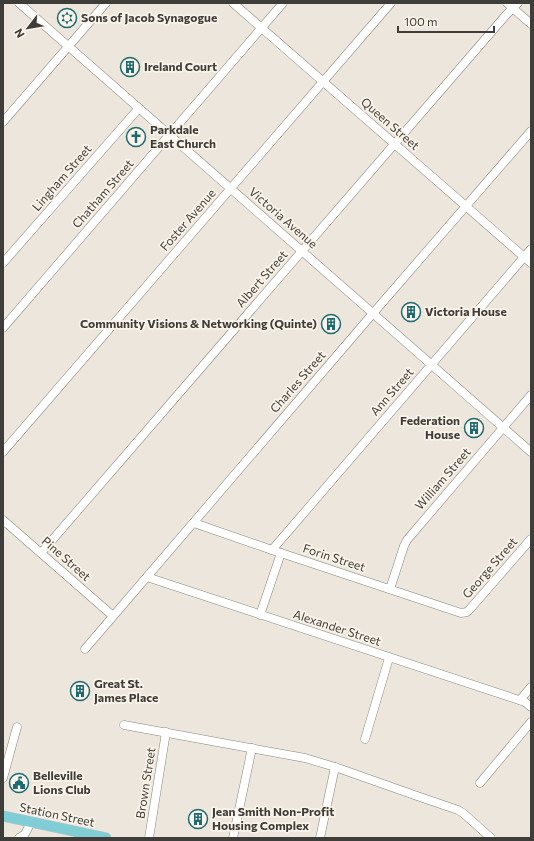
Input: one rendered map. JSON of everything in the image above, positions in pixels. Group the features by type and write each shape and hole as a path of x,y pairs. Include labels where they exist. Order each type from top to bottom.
{"main road":[{"name":"Station Street","path":"3,816 106,838"}],"street":[{"name":"Victoria Avenue","path":"19,3 531,452"},
{"path":"3,122 106,3"},
{"name":"Queen Street","path":"233,3 531,263"},
{"name":"Chatham Street","path":"3,328 283,3"},
{"name":"Foster Avenue","path":"3,452 391,3"},
{"path":"513,5 531,24"},
{"name":"Albert Street","path":"41,553 395,145 513,5"},
{"name":"Lingham Street","path":"3,263 139,108"},
{"name":"Charles Street","path":"85,649 531,131"},
{"name":"Ann Street","path":"272,550 531,249"},
{"name":"William Street","path":"390,589 407,540 531,395"},
{"name":"Forin Street","path":"194,523 461,613 467,612"},
{"name":"Pine Street","path":"5,525 41,553 113,616"},
{"name":"George Street","path":"467,612 531,539"},
{"path":"260,615 281,553"},
{"name":"Alexander Street","path":"147,577 526,702 531,707"},
{"path":"364,739 389,658"},
{"path":"520,700 531,687"},
{"path":"480,783 531,722"},
{"path":"124,725 305,758 335,767 420,798 458,810 491,838"},
{"path":"3,778 17,727"},
{"name":"Brown Street","path":"149,838 166,732"},
{"path":"233,838 252,748"},
{"path":"320,838 335,767"},
{"path":"19,838 25,834 31,822"}],"place":[{"name":"Sons of Jacob Synagogue","path":"67,18"},
{"name":"Ireland Court","path":"130,67"},
{"name":"Parkdale East Church","path":"136,137"},
{"name":"Victoria House","path":"411,312"},
{"name":"Community Visions & Networking (Quinte)","path":"331,324"},
{"name":"Federation House","path":"474,428"},
{"name":"Great St. James Place","path":"80,691"},
{"name":"Belleville Lions Club","path":"19,783"},
{"name":"Jean Smith Non-Profit Housing Complex","path":"198,819"}]}
